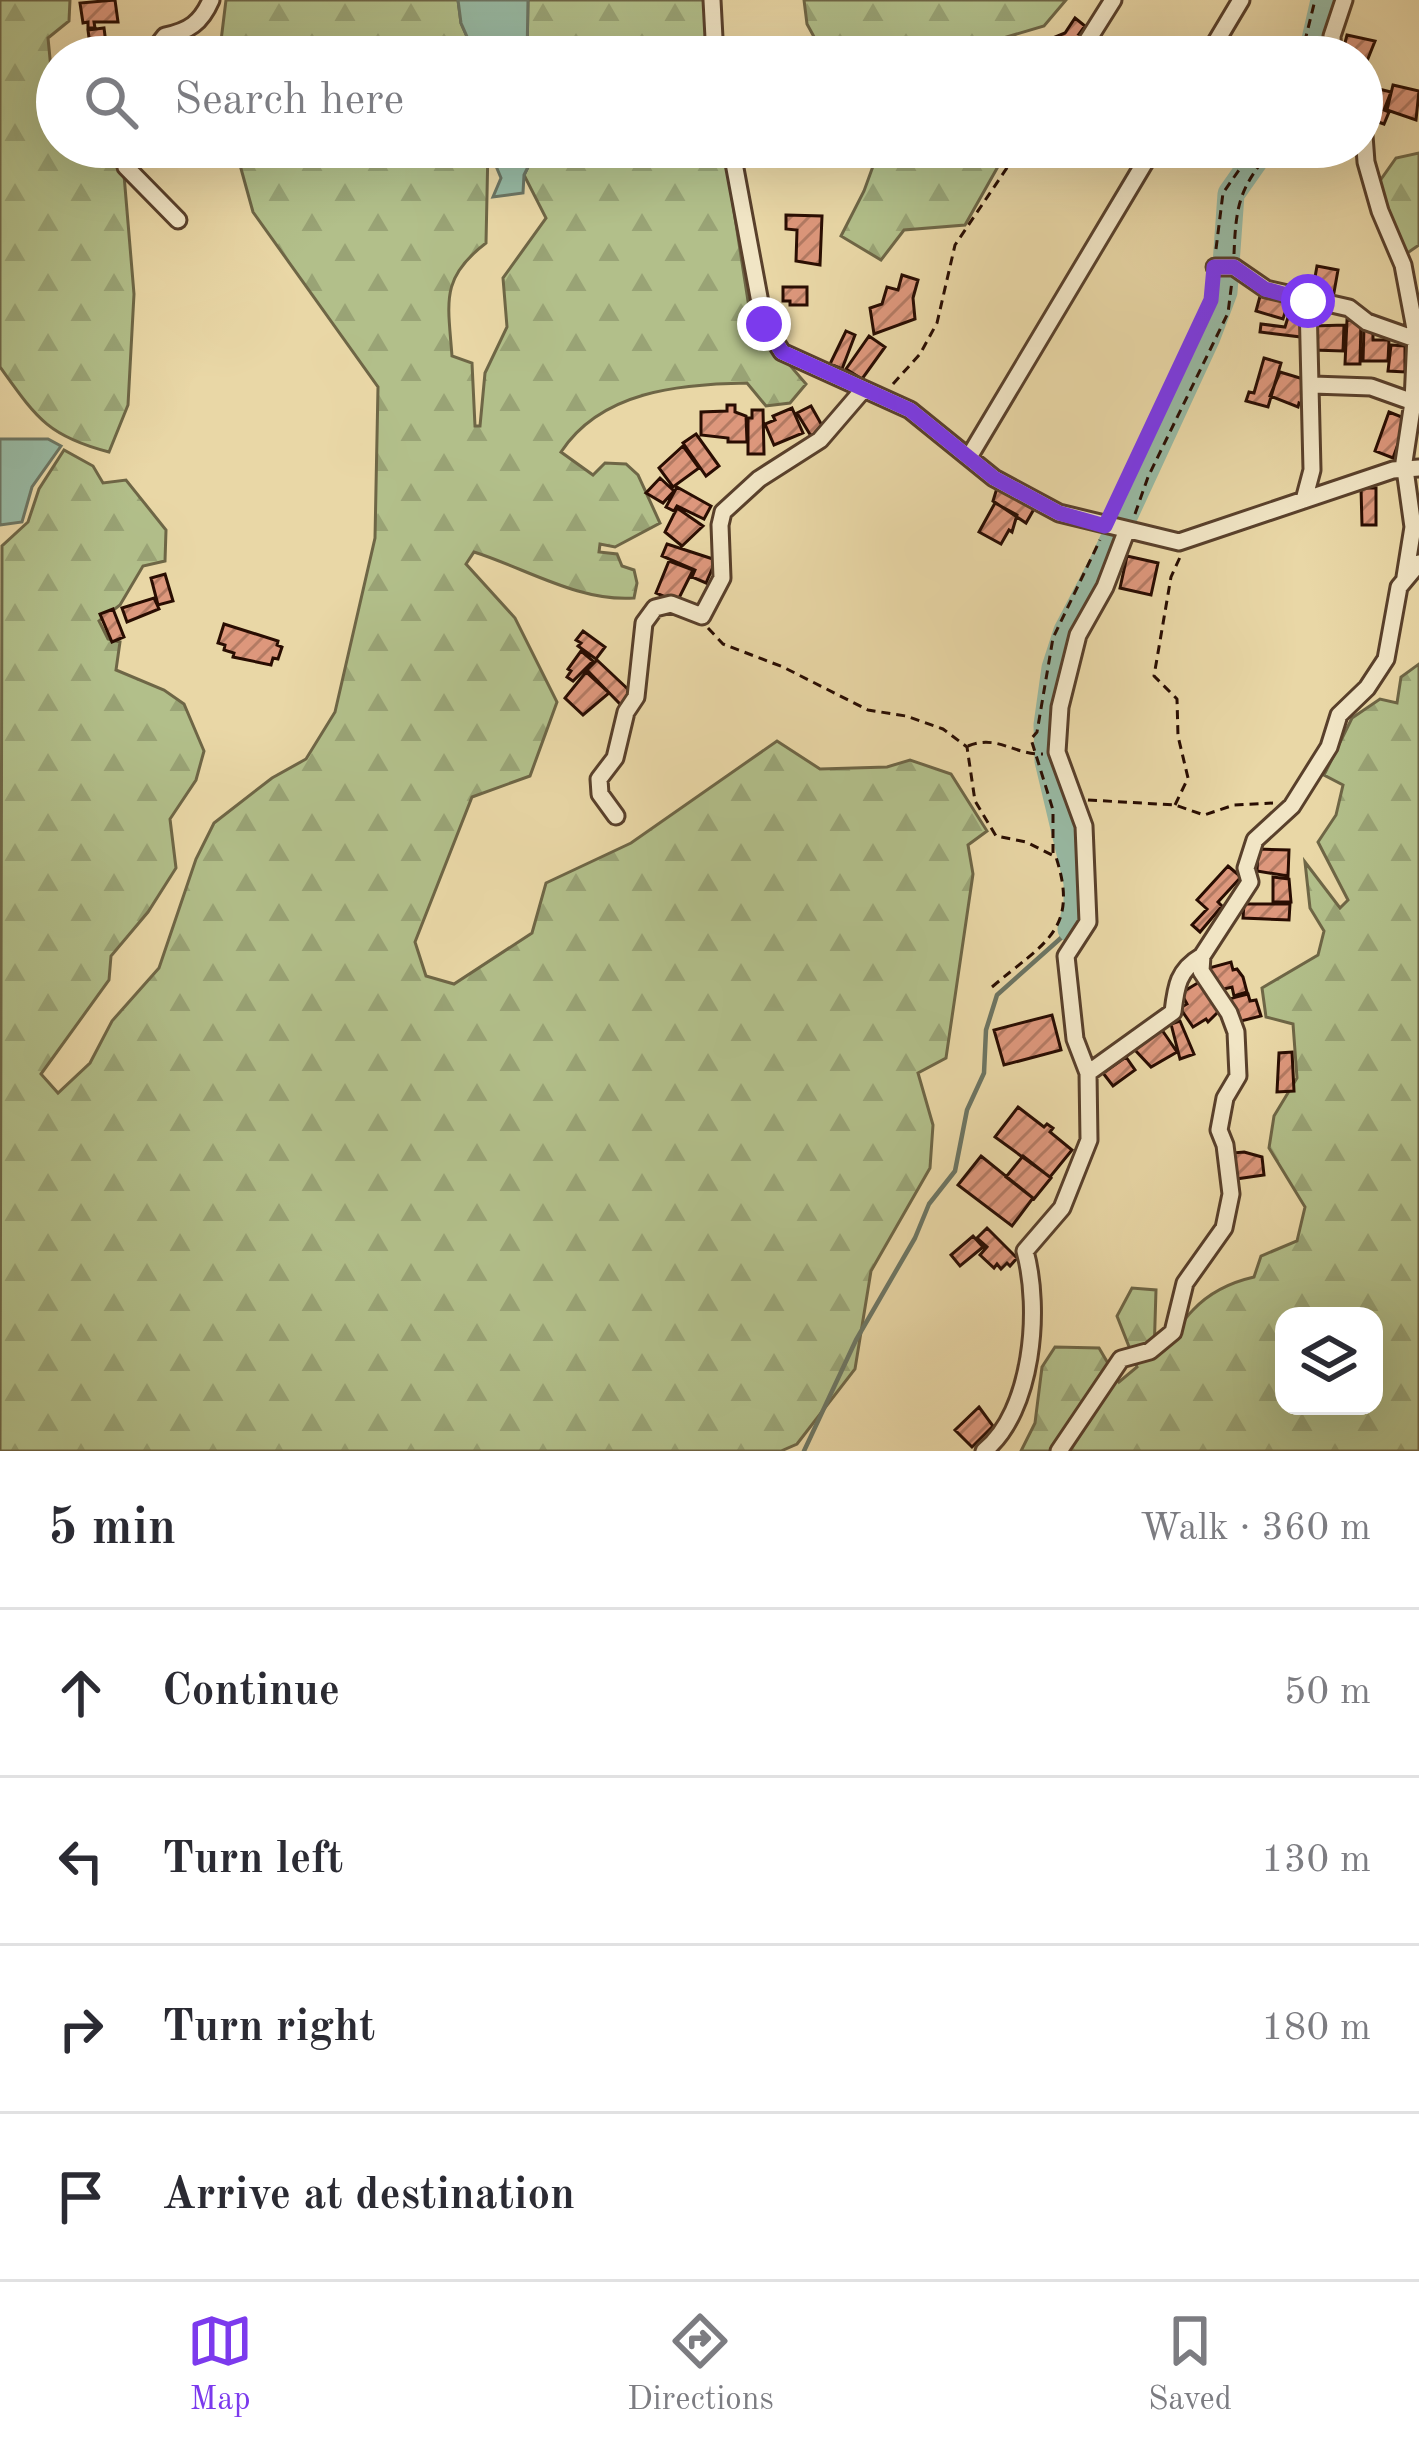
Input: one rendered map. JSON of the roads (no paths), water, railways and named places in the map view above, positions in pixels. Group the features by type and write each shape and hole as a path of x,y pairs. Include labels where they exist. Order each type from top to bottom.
{"street":[{"path":"165,36 187,32 204,16 211,0"},
{"path":"712,0 715,36"},
{"path":"1094,36 1113,0"},
{"path":"1220,36 1241,0"},
{"path":"1332,36 1344,0"},
{"path":"127,168 178,220"},
{"path":"735,168 764,324 782,352 910,410 994,478 1059,513 1179,542 1412,469"},
{"path":"969,457 1141,168"},
{"path":"1368,168 1403,265 1415,339 1413,527 1406,577"},
{"path":"1214,267 1234,267 1265,289 1349,308 1366,322 1415,339"},
{"path":"1304,500 1312,470 1308,301"},
{"path":"1313,385 1371,387 1413,402"},
{"path":"616,816 600,794 599,779 615,758 626,712 636,697 644,623 656,608 671,604 702,616 722,578 723,512 759,479 820,440 863,390"},
{"path":"984,1451 1001,1437 1026,1383 1033,1280 1025,1251 1062,1208 1089,1140 1088,1073 1076,1040 1066,956 1088,922 1084,826 1057,752 1060,707 1078,635 1105,586 1126,532"},
{"path":"1088,1073 1173,1012 1176,982 1187,964 1202,956 1250,882 1246,868 1255,840 1292,806 1329,747 1339,715 1367,688 1386,659 1399,587 1419,563"},
{"path":"1054,933 1070,949"},
{"path":"1059,1451 1121,1359 1150,1351 1173,1332 1185,1283 1225,1228 1231,1178 1219,1130 1225,1098 1238,1076 1238,1052 1229,1013 1201,971 1202,956"}],"waterway":[{"path":"1316,36 1324,0"},
{"path":"1071,929 1077,883 1048,761 1047,725 1055,668 1067,631 1207,337 1224,292 1231,194 1249,168"},
{"path":"804,1451 856,1340 915,1238 929,1204 955,1171 967,1110 984,1073 986,1030 997,995 1071,929"}]}
